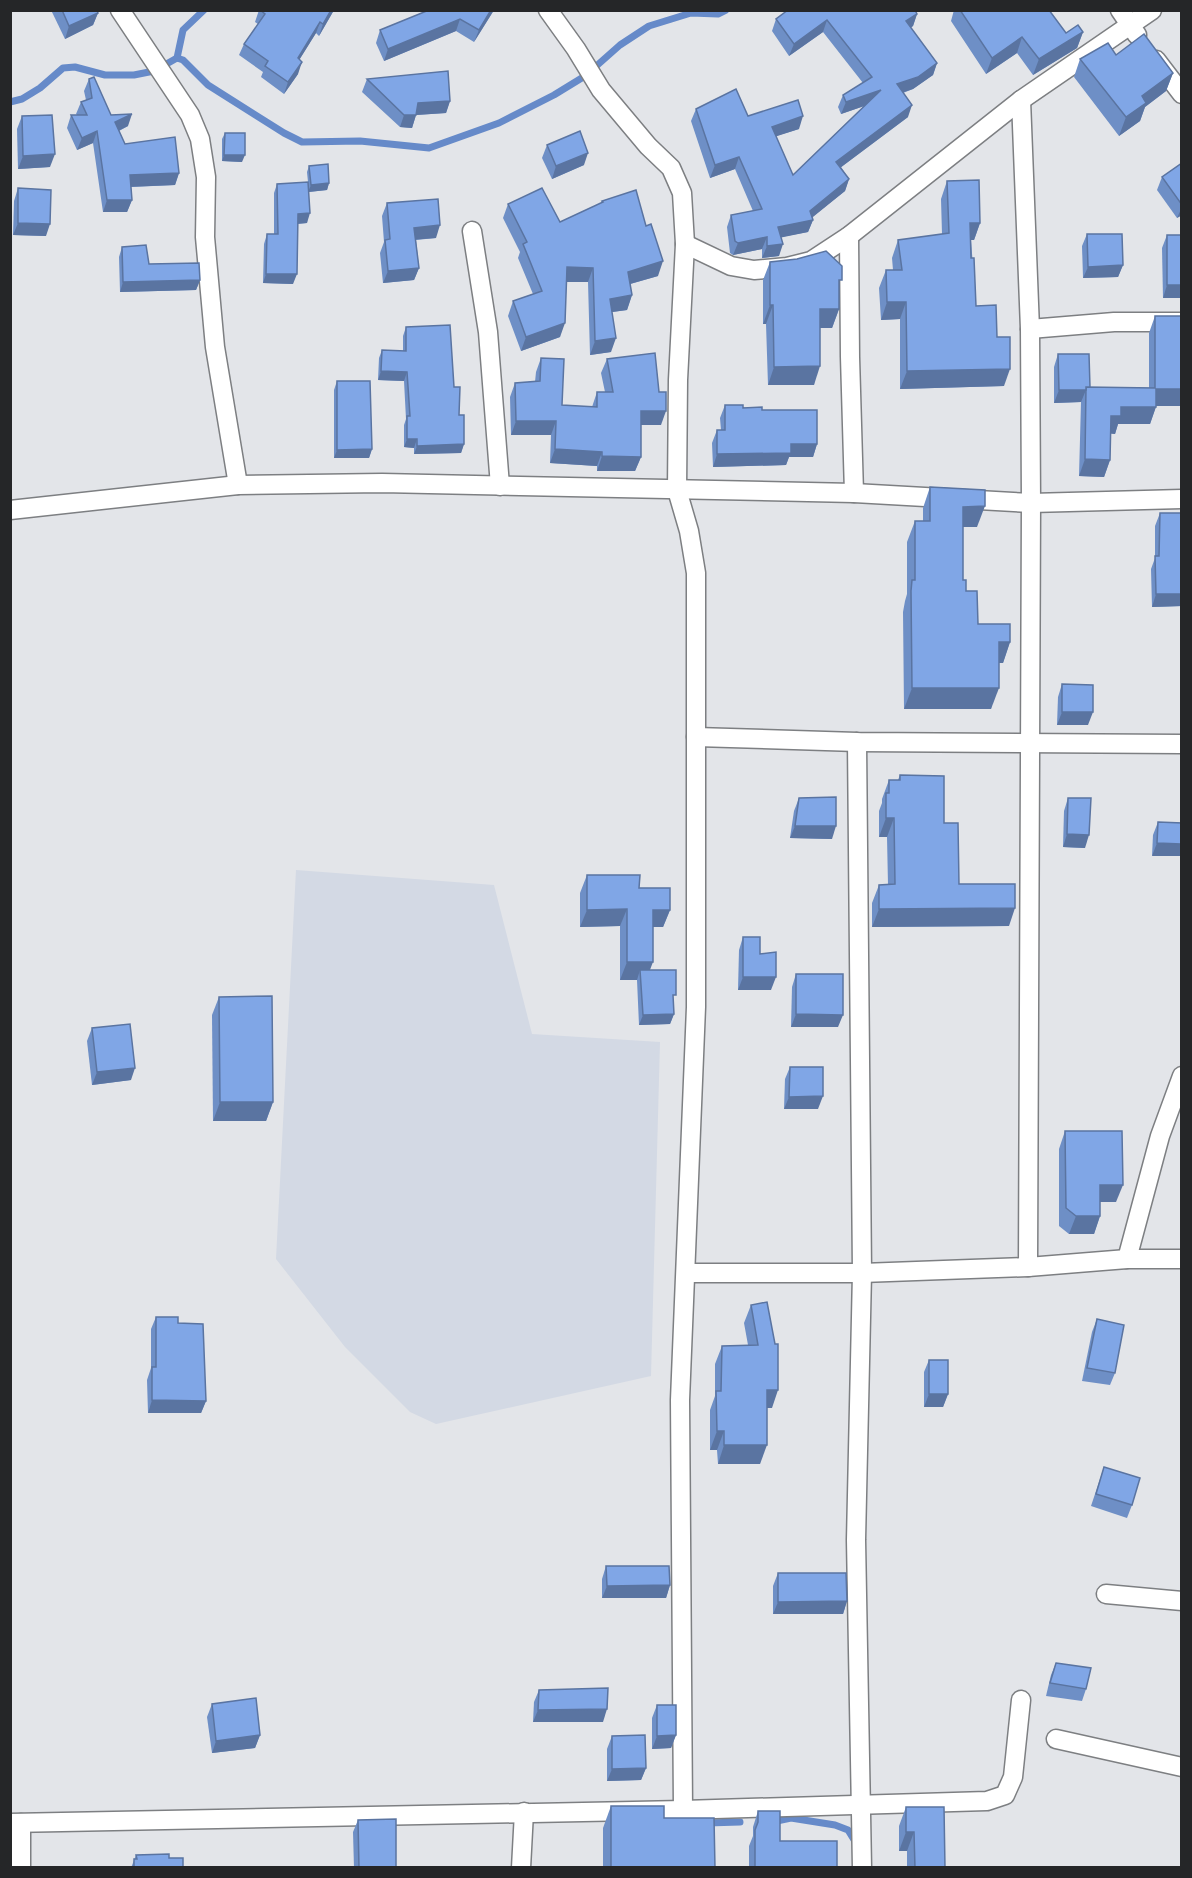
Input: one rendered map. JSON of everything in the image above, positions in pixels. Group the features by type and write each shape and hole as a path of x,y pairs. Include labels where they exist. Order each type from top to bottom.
{"street":[{"path":"120,10 190,115 200,139 206,177 205,237 215,347 238,485"},
{"path":"548,10 576,49 601,90 648,146 671,168 682,194 685,244 678,380 677,490 689,531 696,573 696,1007 680,1400 683,1810"},
{"path":"1120,10 1182,94"},
{"path":"685,244 731,266 754,270 787,267 811,261 849,236 1022,100 1131,27 1152,10"},
{"path":"1022,100 1029,329 1030,503 1028,1267"},
{"path":"472,231 488,332 500,486"},
{"path":"849,236 854,493"},
{"path":"1029,329 1114,322 1182,322"},
{"path":"10,510 238,485 382,483 854,493 1030,503 1182,500"},
{"path":"696,737 857,742 1182,744"},
{"path":"857,742 862,1273 856,1540 862,1868"},
{"path":"1127,1259 1160,1136 1182,1076"},
{"path":"686,1273 862,1273 1028,1267 1127,1259 1182,1259"},
{"path":"1106,1594 1182,1601"},
{"path":"21,1868 16,1823 683,1810 987,1801 1005,1795 1013,1777 1021,1700"},
{"path":"1056,1739 1182,1767"},
{"path":"521,1868 524,1812"}],"shaded area":[{"path":"296,870 494,885 532,1034 660,1042 651,1376 436,1424 410,1412 345,1347 276,1259"}],"building":[{"path":"62,10 97,10 98,13 69,26"},
{"path":"260,10 331,10 323,24 320,22 298,58 302,62 288,82 265,66 268,61 244,44 265,14"},
{"path":"429,10 491,10 479,30 460,19 388,49 380,30"},
{"path":"788,10 915,10 917,14 906,21 937,63 918,77 897,84 912,105 836,162 849,179 810,211 813,220 778,227 783,244 767,246 767,237 738,243 735,241 731,215 762,209 739,157 715,165 696,109 736,89 748,116 798,100 803,116 772,127 793,175 881,90 846,102 843,95 872,77 827,20 794,44 776,19"},
{"path":"960,10 1049,10 1066,33 1078,25 1083,32 1039,59 1022,37 992,58"},
{"path":"1144,34 1173,73 1142,96 1146,103 1126,117 1080,59 1108,43 1116,55"},
{"path":"448,71 450,101 418,103 416,115 404,115 367,79"},
{"path":"94,77 111,115 132,114 115,122 125,144 175,137 179,173 130,175 132,200 107,200 97,131 82,138 71,115 87,115 81,102 92,98 89,79"},
{"path":"52,115 55,154 23,156 22,116"},
{"path":"580,131 588,153 556,166 547,145"},
{"path":"225,133 245,133 245,155 224,155"},
{"path":"1182,163 1182,205 1162,177"},
{"path":"328,164 329,183 311,185 309,166"},
{"path":"979,180 980,223 970,223 976,306 996,305 997,337 1010,337 1010,369 907,371 906,302 887,302 886,270 902,270 898,240 949,233 947,181"},
{"path":"308,182 310,213 298,214 297,274 266,274 267,234 278,234 277,184"},
{"path":"18,188 51,190 50,224 18,223"},
{"path":"542,188 560,222 602,201 636,190 646,226 651,224 663,261 628,272 632,295 610,299 616,338 595,341 593,268 567,267 565,323 526,337 513,301 542,291 523,244 527,242 508,204"},
{"path":"438,199 440,225 414,228 419,268 388,271 385,240 390,239 387,203"},
{"path":"1087,234 1122,234 1123,265 1088,267"},
{"path":"1167,235 1182,235 1182,285 1167,285"},
{"path":"146,245 149,264 199,263 200,280 123,282 122,247"},
{"path":"826,251 842,266 842,280 839,280 839,309 820,309 820,366 774,367 770,262 797,259"},
{"path":"1155,316 1182,316 1182,389 1156,389 1156,407 1121,407 1121,416 1111,416 1110,460 1085,459 1086,387 1155,388"},
{"path":"450,325 454,387 460,387 459,415 464,415 464,444 417,446 417,439 407,439 407,416 410,416 407,372 381,371 382,350 406,351 406,327"},
{"path":"655,353 659,392 666,392 666,411 641,411 641,457 602,456 602,452 555,449 556,421 516,421 515,383 540,381 541,358 564,359 562,405 597,407 597,392 613,392 607,359"},
{"path":"1058,354 1089,354 1090,387 1086,387 1086,390 1059,390"},
{"path":"337,381 370,381 372,449 337,450"},
{"path":"725,405 743,405 743,408 762,407 762,410 817,410 817,444 791,444 791,453 717,454 717,430 725,430"},
{"path":"930,487 985,490 985,506 963,507 963,580 966,580 966,591 977,591 978,624 1010,624 1010,642 999,642 999,688 912,688 911,591 912,580 915,580 915,521 930,521"},
{"path":"1160,513 1182,513 1182,594 1156,594 1155,556 1159,556"},
{"path":"1062,684 1093,685 1093,712 1062,712"},
{"path":"900,775 944,776 944,823 958,823 959,884 1015,884 1015,908 879,909 879,885 895,884 894,818 886,818 886,793 889,793 889,780 900,780"},
{"path":"836,797 836,826 795,826 799,798"},
{"path":"1068,798 1091,798 1089,835 1067,834"},
{"path":"1158,822 1182,823 1182,844 1157,843"},
{"path":"587,875 640,875 639,888 670,888 670,910 653,910 653,962 627,962 627,909 587,910"},
{"path":"743,937 760,937 760,954 776,952 776,977 743,977"},
{"path":"640,970 676,970 676,995 673,995 674,1014 643,1015"},
{"path":"796,974 843,974 843,1015 796,1014"},
{"path":"272,996 273,1102 220,1102 219,997"},
{"path":"130,1024 135,1068 97,1072 92,1028"},
{"path":"790,1067 823,1067 823,1096 789,1097"},
{"path":"1065,1131 1122,1131 1123,1185 1100,1185 1100,1216 1076,1216 1066,1208"},
{"path":"767,1302 775,1344 778,1344 778,1390 767,1390 767,1445 724,1445 724,1431 717,1431 716,1391 721,1391 722,1346 758,1345 751,1305"},
{"path":"156,1317 178,1317 178,1323 203,1324 206,1401 152,1400 152,1367 156,1367"},
{"path":"1097,1319 1124,1325 1115,1373 1087,1368"},
{"path":"929,1360 948,1360 948,1394 929,1394"},
{"path":"1104,1467 1140,1478 1132,1505 1096,1494"},
{"path":"606,1566 669,1566 670,1585 607,1586"},
{"path":"778,1573 846,1573 847,1601 778,1602"},
{"path":"1056,1663 1091,1668 1086,1689 1050,1683"},
{"path":"608,1688 607,1709 538,1710 539,1690"},
{"path":"256,1698 260,1735 216,1741 212,1704"},
{"path":"657,1705 676,1705 676,1735 657,1736"},
{"path":"645,1735 646,1768 612,1769 612,1736"},
{"path":"611,1806 664,1806 664,1818 714,1818 715,1868 611,1868"},
{"path":"906,1807 944,1807 945,1868 915,1868 914,1832 906,1832"},
{"path":"758,1811 780,1811 780,1841 837,1841 837,1868 755,1868 755,1830"},
{"path":"396,1819 396,1868 359,1868 358,1820"},
{"path":"169,1854 169,1858 183,1858 183,1868 134,1868 136,1855"}],"waterway":[{"path":"177,58 183,30 204,10"},
{"path":"177,58 183,60 208,85 302,142 360,141 429,148 499,123 554,95 585,76 620,45 649,26 691,13 718,14 726,10"},
{"path":"10,102 22,99 40,88 63,68 75,67 105,75 134,75 154,71 177,58"},
{"path":"772,1822 791,1818 835,1825 848,1830 856,1843"},
{"path":"707,1823 740,1822"}]}
